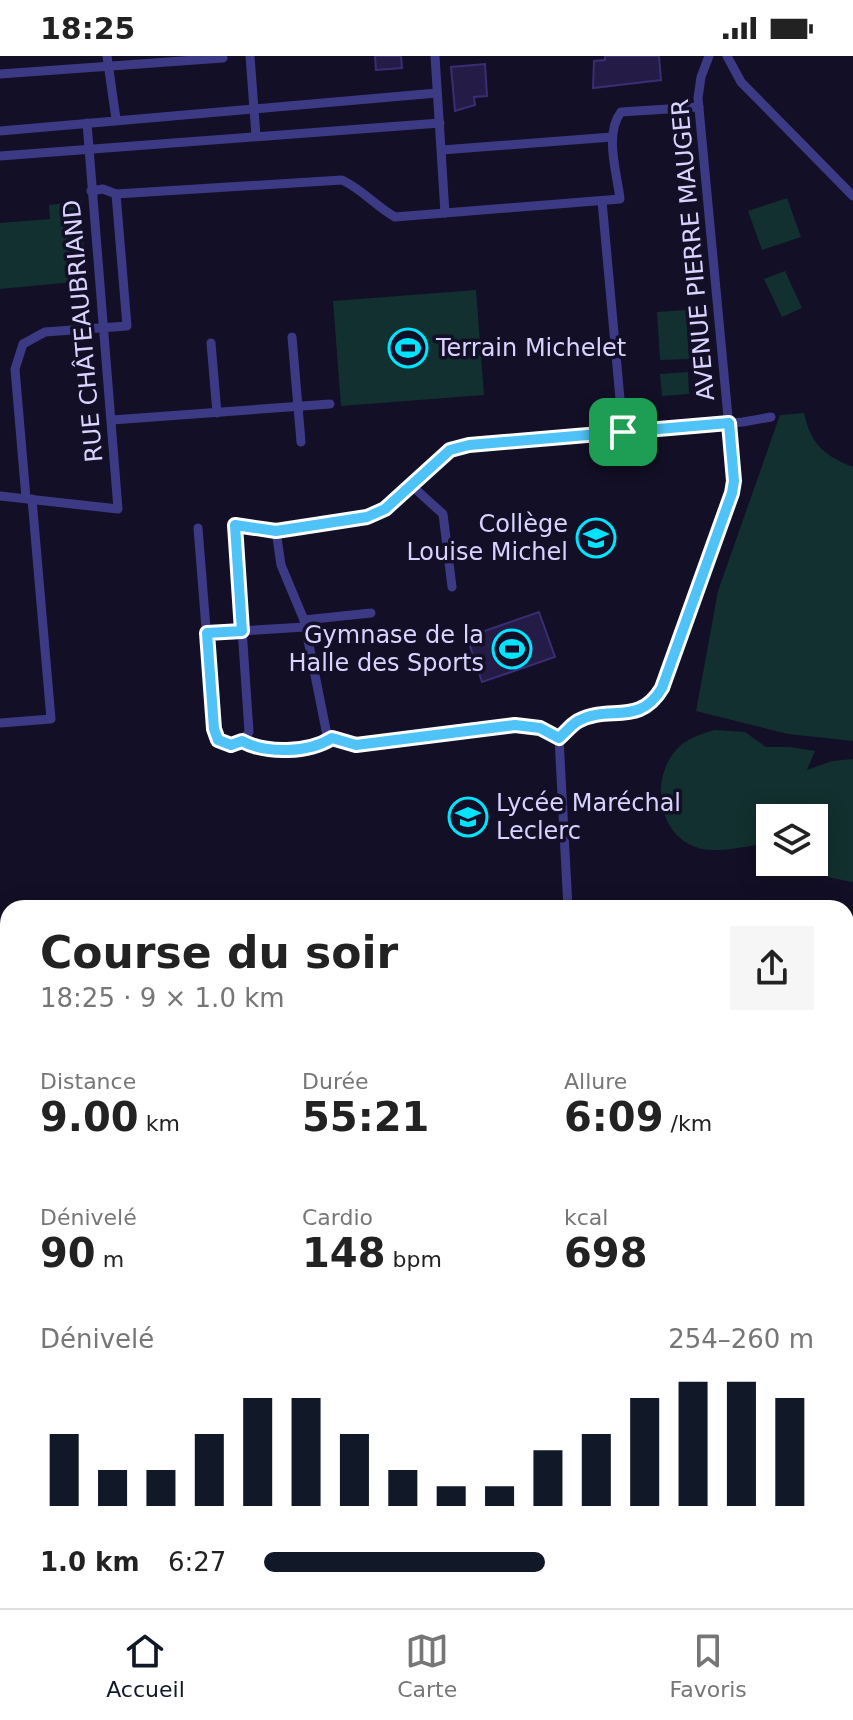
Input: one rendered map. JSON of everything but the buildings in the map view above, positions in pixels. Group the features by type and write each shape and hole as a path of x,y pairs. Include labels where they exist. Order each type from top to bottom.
{"street":[{"path":"107,56 116,119"},
{"path":"250,56 256,136"},
{"path":"435,56 445,213"},
{"name":"AVENUE PIERRE MAUGER","path":"559,738 579,720 637,711 649,705 662,688 732,493 734,481 699,107 701,77 713,56"},
{"path":"727,56 741,82 853,196"},
{"path":"0,74 223,58"},
{"path":"0,131 437,93"},
{"path":"91,191 103,189 116,194 342,180 357,187 376,207 395,217 620,199 612,137 615,120 621,112 699,107"},
{"name":"RUE CHÂTEAUBRIAND","path":"29,498 118,509 87,123"},
{"path":"0,156 440,123"},
{"path":"442,150 612,137"},
{"path":"0,723 51,719 15,369 17,355 23,344 45,332 127,326 116,194"},
{"path":"602,201 623,432"},
{"path":"292,337 301,442"},
{"path":"211,343 217,413"},
{"path":"112,420 330,404"},
{"path":"198,528 214,729 218,740 231,745 242,741 249,732 235,525 276,531 367,517 385,509 450,450 469,445 771,417"},
{"path":"412,486 443,514 452,587"},
{"path":"0,496 29,498"},
{"path":"276,531 281,565 304,623 327,735 356,745 515,725 540,728 559,738 567,900"},
{"path":"207,633 371,613"},
{"path":"242,741 256,749 272,749 318,747 332,738"}],"green space":[{"path":"787,198 801,237 762,250 748,211"},
{"path":"82,201 85,281 0,289 0,223 50,219 49,205"},
{"path":"785,271 802,308 782,317 764,279"},
{"name":"Terrain Michelet","path":"476,290 484,395 341,406 333,301"},
{"path":"686,310 689,359 660,360 657,312"},
{"path":"688,372 689,394 662,396 660,374"},
{"path":"804,413 810,433 820,447 853,467 853,741 788,734 696,711 718,591 780,415"},
{"path":"715,730 745,732 766,747 815,751 807,770 832,761 853,759 853,882 826,876 828,804 756,804 756,845 702,849 687,843 675,833 666,819 662,804 664,772 681,745"}],"place":[{"name":"Terrain Michelet","path":"408,348"},
{"name":"Collège Louise Michel","path":"596,538"},
{"name":"Gymnase de la Halle des Sports","path":"512,649"},
{"name":"Lycée Maréchal Leclerc","path":"468,817"}],"route":[{"path":"729,423 734,481 732,493 662,688 649,705 637,711 579,720 559,738 540,728 509,725 356,745 332,738 318,747 256,749 242,741 231,745 218,740 214,729 207,633 242,631 235,525 276,531 289,527 344,523 385,509 450,450 469,445 623,432 729,423"}]}
